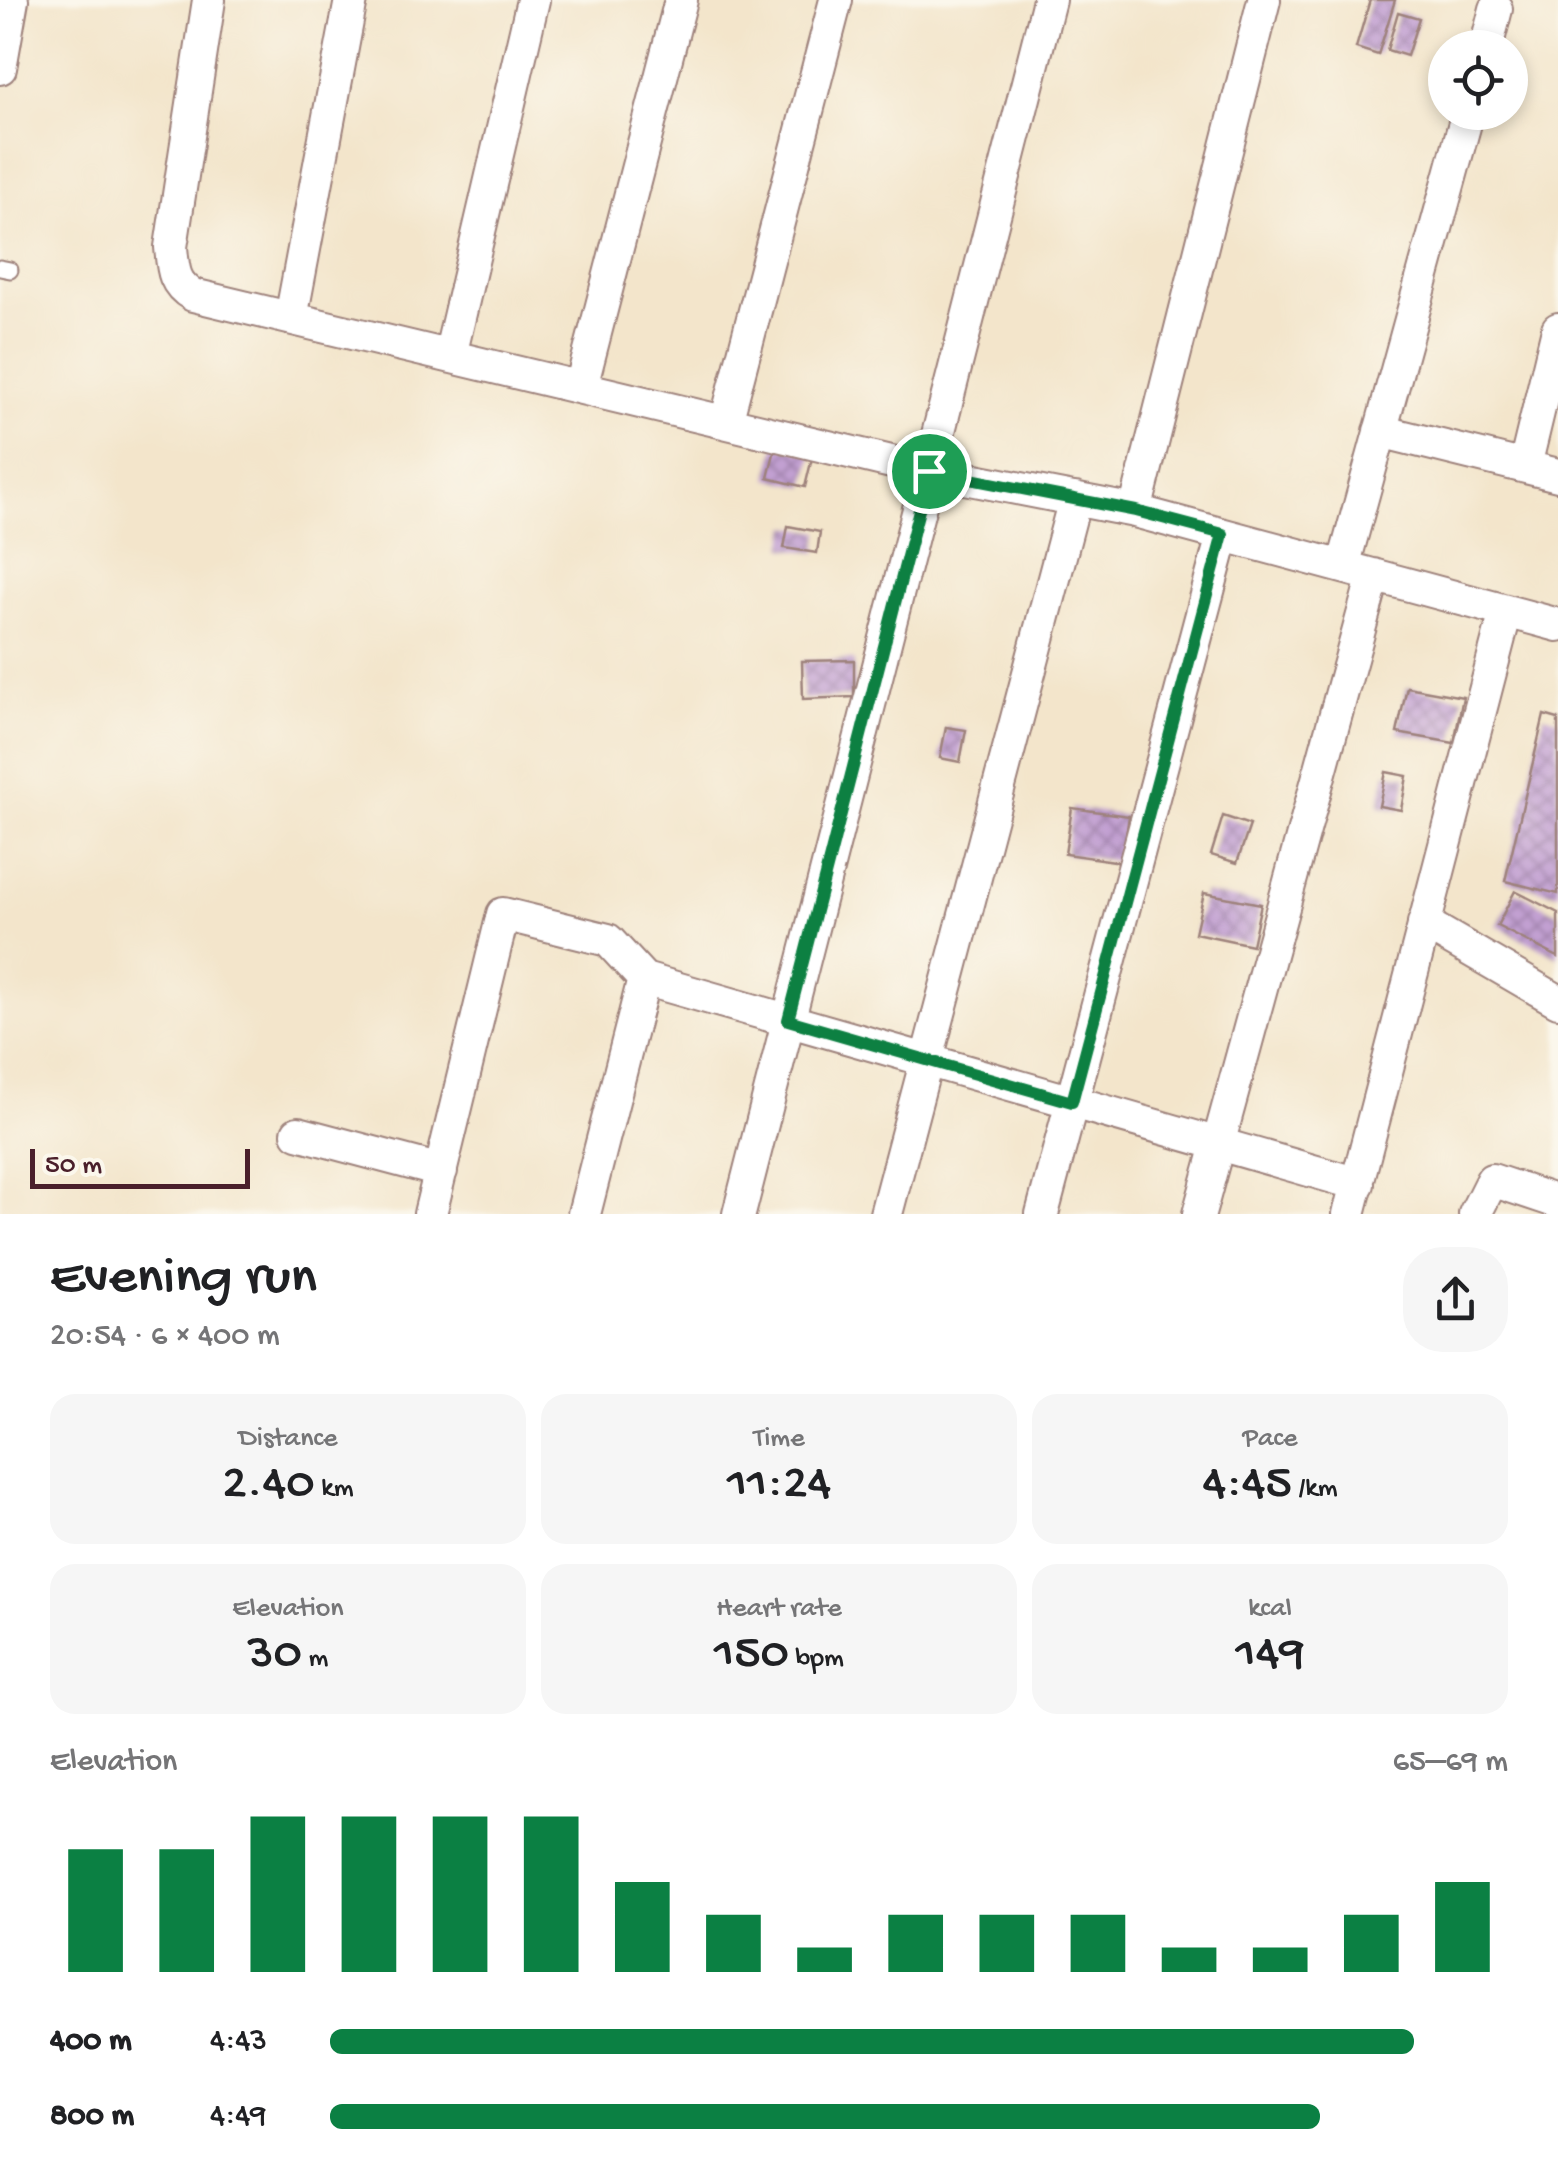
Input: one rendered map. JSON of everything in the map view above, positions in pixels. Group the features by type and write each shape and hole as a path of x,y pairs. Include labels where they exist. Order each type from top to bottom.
{"street":[{"path":"0,68 12,0"},
{"path":"208,0 171,247 173,272 182,289 193,295 929,471 1136,511 1558,625"},
{"path":"290,318 350,0"},
{"path":"450,356 533,0"},
{"path":"581,387 681,0"},
{"path":"726,422 836,0"},
{"path":"739,1214 1049,0"},
{"path":"1136,511 1264,0"},
{"path":"1491,30 1496,9"},
{"path":"1199,1214 1359,571 1380,431 1463,130"},
{"path":"1525,466 1558,329"},
{"path":"1380,431 1558,475"},
{"path":"886,1214 1076,499"},
{"path":"1042,1214 1223,534"},
{"path":"430,1214 503,914 608,940 644,979 1218,1143 1354,1199 1506,611"},
{"path":"1424,923 1558,1001"},
{"path":"584,1214 644,979"},
{"path":"298,1134 441,1171"},
{"path":"1475,1214 1492,1180 1558,1202"}],"building":[{"path":"1370,0 1395,0 1378,55 1356,48"},
{"path":"1398,12 1419,18 1407,56 1387,50"},
{"path":"776,445 813,454 805,487 768,478"},
{"path":"788,526 820,532 817,553 784,548"},
{"path":"854,660 854,697 803,699 802,661"},
{"path":"1407,687 1463,697 1454,743 1397,733"},
{"path":"1544,715 1558,719 1558,894 1505,881"},
{"path":"946,727 966,730 960,762 940,758"},
{"path":"1386,772 1407,776 1401,810 1379,806"},
{"path":"1072,808 1129,816 1122,862 1065,854"},
{"path":"1223,816 1250,825 1237,863 1211,855"},
{"path":"1515,891 1558,913 1558,957 1497,926"},
{"path":"1204,893 1261,904 1252,945 1195,933"}],"route":[{"path":"929,471 1136,511 1223,534 1072,1102 788,1020 929,471"}]}
